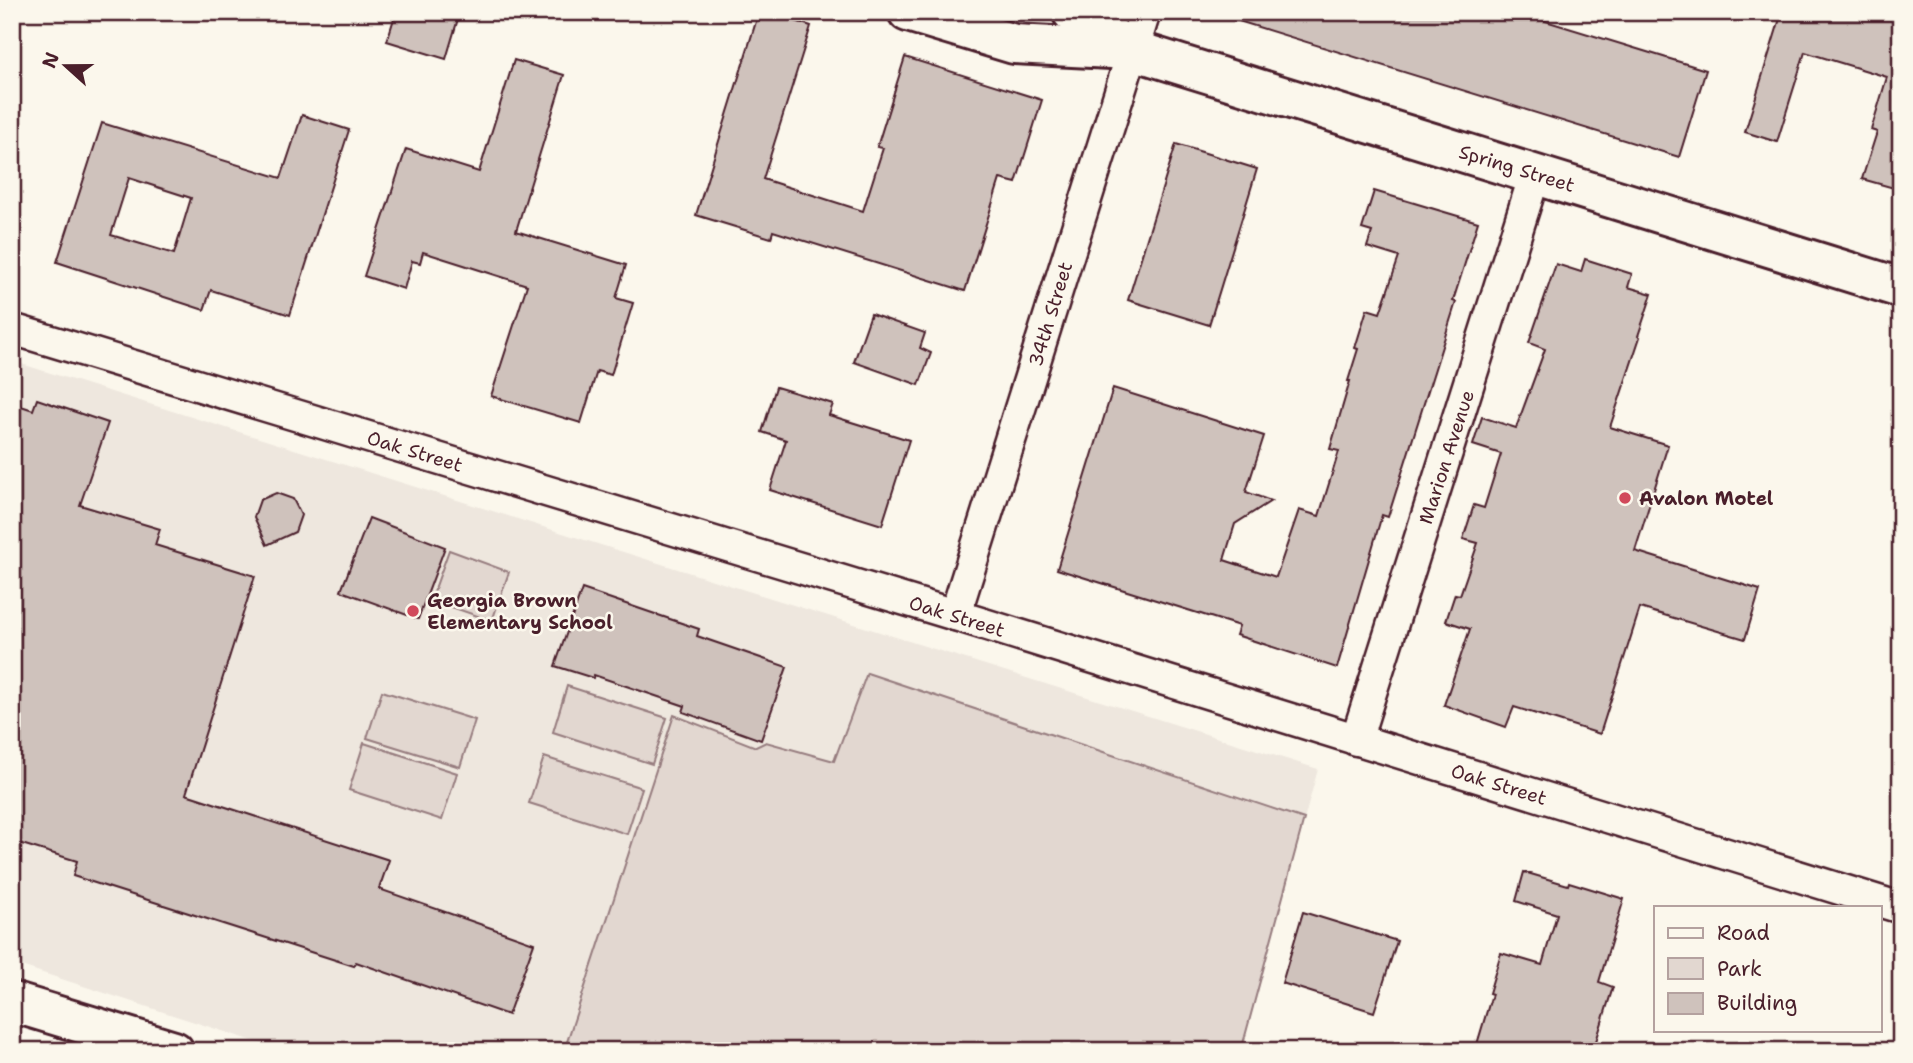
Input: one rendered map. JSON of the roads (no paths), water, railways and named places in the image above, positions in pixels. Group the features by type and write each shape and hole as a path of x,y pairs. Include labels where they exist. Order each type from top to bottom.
{"main road":[{"name":"Spring Street","path":"908,12 1014,44 1133,50 1901,288"},
{"name":"Spring Street","path":"1072,12 1133,50"},
{"path":"12,1002 174,1051"}],"street":[{"name":"34th Street","path":"955,615 1145,12"},
{"name":"Marion Avenue","path":"1356,740 1535,174"},
{"name":"Oak Street","path":"12,329 955,615 1901,908"}],"place":[{"name":"Avalon Motel","path":"1625,498"},
{"name":"Georgia Brown Elementary School","path":"413,611"}]}
